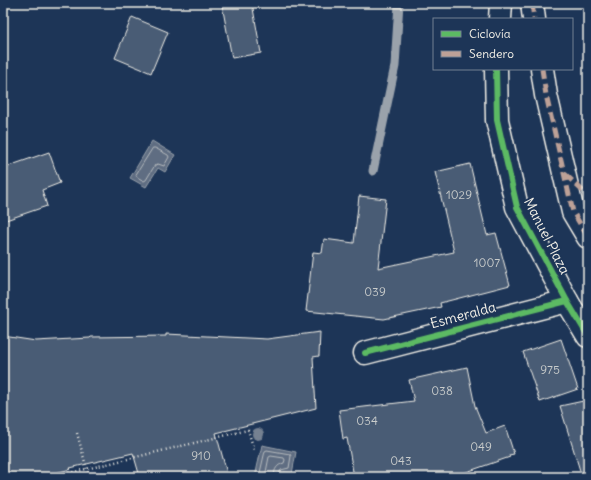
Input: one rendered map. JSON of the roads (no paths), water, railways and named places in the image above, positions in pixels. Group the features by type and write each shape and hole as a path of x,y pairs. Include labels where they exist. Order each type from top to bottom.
{"street":[{"path":"500,18 501,3"},
{"path":"532,3 534,18"},
{"name":"Manuel Plaza","path":"496,70 497,120 517,207 567,301 588,336"},
{"path":"542,70 546,96 573,212 588,238"},
{"name":"Esmeralda","path":"365,353 567,301"}],"water":[{"path":"152,141 175,155 165,172 158,168 146,187 130,178"},
{"path":"262,445 296,452 292,474 284,472 283,477 255,477"}],"waterway":[{"path":"373,171 395,66 399,3"}]}
